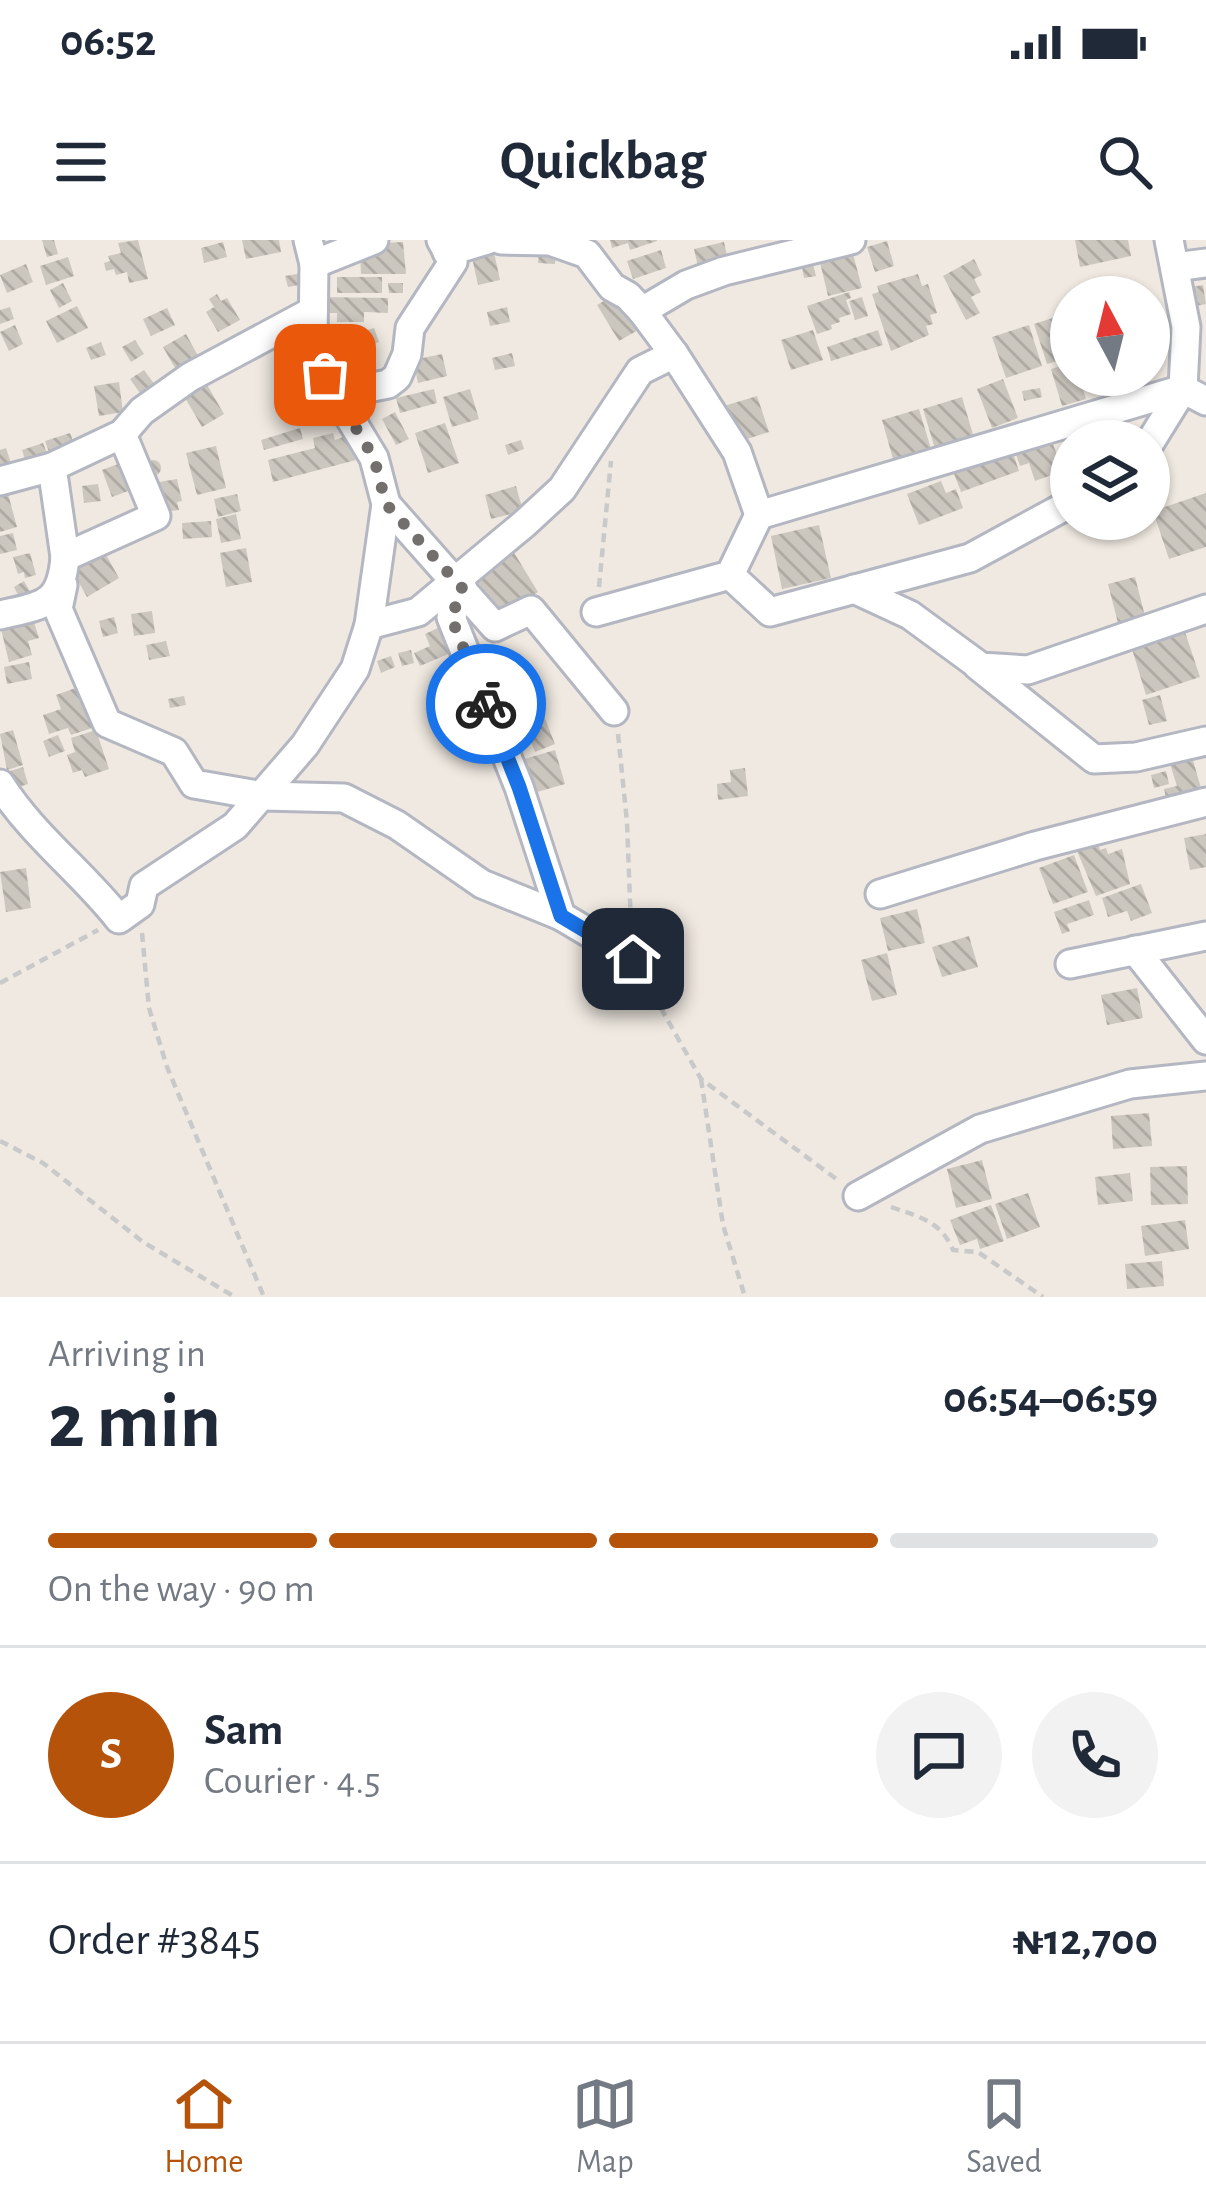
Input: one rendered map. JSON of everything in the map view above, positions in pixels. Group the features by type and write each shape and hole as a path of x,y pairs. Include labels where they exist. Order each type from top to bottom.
{"street":[{"path":"374,240 311,252 314,344 332,395 388,384 397,377 407,354 410,328 453,262 444,246 487,240"},
{"path":"501,240 550,240 587,254 612,287 628,296 674,354 737,452 759,515 730,575 596,612"},
{"path":"642,311 686,285 724,272 851,240"},
{"path":"1170,421 1194,395 1172,254 1206,263"},
{"path":"0,481 52,467 122,434 142,411 190,377 313,311"},
{"path":"369,626 418,612 459,585 562,489 640,371 674,354"},
{"path":"0,784 37,833 130,911 144,886 235,826 263,796 305,745 355,669 369,626 386,504 374,458 336,395"},
{"path":"759,515 1194,395"},
{"path":"0,615 56,589 156,516 122,434"},
{"path":"52,467 56,589 107,723 174,752 194,784 263,796 344,798 397,825 482,884 561,916 633,959"},
{"path":"386,504 495,627 532,610 614,711"},
{"path":"730,575 770,612 970,558 1050,514"},
{"path":"459,585 451,617 519,787 561,916"},
{"path":"854,589 910,615 1094,759 1136,758 1206,741"},
{"path":"975,663 1028,670 1206,610"},
{"path":"880,894 1035,846 1206,802"},
{"path":"1070,964 1206,935"},
{"path":"1135,950 1206,1040"},
{"path":"859,1196 980,1129 1130,1084 1206,1076"}],"path":[{"path":"596,612 614,408"},
{"path":"614,711 627,822 633,959 701,1079 723,1225 745,1297"},
{"path":"0,983 130,911 149,1008 167,1067 264,1297"},
{"path":"701,1079 859,1196 936,1224 953,1250 978,1252 1042,1297"},
{"path":"0,1142 43,1163 143,1242 235,1297"}],"building":[{"path":"42,240 54,240 58,254 47,257"},
{"path":"138,240 148,279 129,283 127,272 106,271 108,256 121,253 118,243"},
{"path":"242,240 279,240 281,252 246,259"},
{"path":"610,240 657,241 630,250 628,243 612,248"},
{"path":"1075,240 1128,240 1131,256 1080,267"},
{"path":"887,241 894,266 875,272 867,247"},
{"path":"223,242 227,257 204,263 201,248"},
{"path":"403,242 406,274 361,274 360,250 386,249 385,243"},
{"path":"724,242 729,265 699,271 694,249"},
{"path":"493,248 500,280 478,285 471,253"},
{"path":"539,249 556,250 555,264 538,263"},
{"path":"661,250 666,268 633,279 627,261"},
{"path":"852,250 862,288 828,296 819,258"},
{"path":"68,257 74,276 46,285 40,266"},
{"path":"974,259 982,275 974,279 981,292 971,297 980,313 966,320 943,276"},
{"path":"812,260 816,276 804,278 801,262"},
{"path":"26,264 33,282 7,293 0,275"},
{"path":"303,273 305,284 288,287 285,276"},
{"path":"918,274 922,286 928,284 937,313 930,315 933,324 926,326 929,335 891,351 872,294 879,292 877,286"},
{"path":"337,277 382,277 382,293 337,293"},
{"path":"63,283 72,301 59,308 50,290"},
{"path":"388,283 403,283 403,293 389,293"},
{"path":"1203,285 1206,304 1196,306 1191,287"},
{"path":"849,292 851,298 846,300 851,314 817,334 807,306"},
{"path":"618,293 640,329 619,341 597,305"},
{"path":"217,294 221,301 227,298 240,320 218,332 206,312 214,307 209,299"},
{"path":"320,297 388,298 388,313 364,312 364,322 337,322 337,313 320,313"},
{"path":"862,297 868,316 855,320 849,301"},
{"path":"77,306 88,328 57,343 46,321"},
{"path":"10,307 14,319 0,324 0,310"},
{"path":"507,307 510,322 490,326 487,312"},
{"path":"167,308 175,325 151,336 143,319"},
{"path":"1050,319 1050,363 1047,364 1034,324"},
{"path":"15,325 23,344 9,351 0,332"},
{"path":"1029,325 1042,366 1006,378 992,337"},
{"path":"346,327 349,336 374,328 379,342 365,347 368,355 343,363 336,341 322,346 319,336"},
{"path":"813,330 823,360 791,370 781,340"},
{"path":"878,330 883,345 831,361 827,347"},
{"path":"186,334 202,363 179,375 163,347"},
{"path":"301,336 302,352 284,354 283,338"},
{"path":"135,340 144,354 131,362 122,347"},
{"path":"101,342 106,355 91,360 86,348"},
{"path":"512,353 515,366 495,370 492,358"},
{"path":"442,354 447,376 418,383 413,360"},
{"path":"370,363 375,381 358,386 353,367"},
{"path":"144,370 158,389 144,399 130,379"},
{"path":"1003,379 1018,418 992,428 977,389"},
{"path":"119,382 123,412 99,416 94,386"},
{"path":"206,383 224,414 202,427 184,396"},
{"path":"1040,388 1042,397 1024,401 1022,391"},
{"path":"434,389 437,403 400,413 396,398"},
{"path":"470,389 479,419 452,427 443,397"},
{"path":"757,396 769,432 735,443 724,406"},
{"path":"1059,396 1085,396 1086,399 1062,406"},
{"path":"326,397 331,418 307,421 302,403"},
{"path":"962,397 974,438 935,449 923,409"},
{"path":"919,409 931,449 893,459 882,420"},
{"path":"395,412 409,439 396,445 382,419"},
{"path":"445,423 459,463 428,473 415,433"},
{"path":"300,428 303,439 264,450 261,440"},
{"path":"70,433 77,451 52,460 45,441"},
{"path":"333,433 335,440 343,437 356,460 273,482 268,460 315,448 313,438"},
{"path":"1050,436 1050,476 1035,481 1029,463 1020,466 1014,449"},
{"path":"521,440 524,449 508,455 505,445"},
{"path":"43,443 50,461 28,469 22,450"},
{"path":"216,446 226,488 197,495 186,453"},
{"path":"6,448 13,469 0,473 0,450"},
{"path":"1012,450 1019,471 961,492 953,471"},
{"path":"153,460 161,468 153,476 145,468"},
{"path":"126,461 136,488 112,497 102,470"},
{"path":"177,479 182,501 177,502 179,510 170,511 168,501 157,504 153,483"},
{"path":"941,481 946,493 956,489 963,508 919,525 907,494"},
{"path":"98,484 101,501 84,503 82,486"},
{"path":"516,486 523,511 491,519 485,495"},
{"path":"1206,493 1206,547 1169,559 1163,540 1170,540 1170,505"},
{"path":"8,494 17,527 0,532 0,496"},
{"path":"237,494 241,511 218,517 214,499"},
{"path":"236,514 241,539 221,543 216,519"},
{"path":"211,521 212,537 183,539 182,523"},
{"path":"819,525 831,578 782,589 771,536"},
{"path":"13,533 17,550 0,554 0,536"},
{"path":"246,548 252,582 226,587 220,553"},
{"path":"513,551 538,592 499,616 473,574"},
{"path":"30,553 36,575 25,578 24,572 18,574 13,557"},
{"path":"105,553 119,578 87,597 73,572"},
{"path":"1135,577 1147,624 1120,631 1108,584"},
{"path":"24,581 32,595 21,601 14,587"},
{"path":"152,611 155,633 134,636 131,614"},
{"path":"32,616 39,638 28,641 32,655 9,662 0,625"},
{"path":"114,617 118,633 103,637 99,621"},
{"path":"442,626 453,652 420,666 414,653 430,646 425,634"},
{"path":"1185,632 1200,677 1146,695 1132,649"},
{"path":"166,641 170,656 149,660 146,645"},
{"path":"411,650 414,663 402,666 398,653"},
{"path":"391,656 395,667 381,673 377,661"},
{"path":"29,662 32,679 7,684 4,667"},
{"path":"81,686 95,727 71,735 68,728 49,734 43,715 61,709 56,695"},
{"path":"1160,695 1167,721 1149,725 1142,700"},
{"path":"184,696 186,705 170,708 168,699"},
{"path":"542,711 555,744 535,752 522,719"},
{"path":"13,730 23,765 7,770 0,734"},
{"path":"96,730 109,769 85,777 82,770 73,773 67,755 75,752 71,738"},
{"path":"58,735 65,751 49,757 43,741"},
{"path":"555,750 565,784 530,794 521,760"},
{"path":"1192,757 1201,788 1166,798 1164,789 1177,786 1170,764"},
{"path":"23,767 28,784 12,789 7,772"},
{"path":"745,768 748,796 718,800 717,784 731,782 730,770"},
{"path":"1166,771 1169,784 1154,788 1151,775"},
{"path":"1206,834 1206,867 1190,870 1184,838"},
{"path":"1098,844 1108,854 1122,849 1130,884 1096,896 1077,851"},
{"path":"1074,855 1088,892 1053,904 1039,868"},
{"path":"26,868 31,908 6,912 0,872"},
{"path":"1141,884 1152,913 1131,921 1127,911 1108,917 1102,898"},
{"path":"1089,900 1094,915 1067,924 1070,931 1062,934 1054,912"},
{"path":"917,909 925,943 888,951 880,918"},
{"path":"969,936 978,967 942,977 932,947"},
{"path":"887,953 897,995 872,1001 861,960"},
{"path":"1137,988 1143,1018 1107,1025 1101,995"},
{"path":"1149,1113 1152,1146 1113,1149 1111,1116"},
{"path":"982,1160 992,1199 956,1208 947,1169"},
{"path":"1187,1166 1188,1204 1151,1205 1150,1167"},
{"path":"1130,1173 1133,1201 1098,1205 1095,1177"},
{"path":"1028,1193 1040,1227 1007,1239 995,1204"},
{"path":"991,1205 1004,1241 980,1249 977,1239 960,1245 950,1220"},
{"path":"1185,1220 1189,1249 1145,1256 1141,1226"},
{"path":"1162,1261 1164,1286 1127,1289 1125,1264"}],"way so far":[{"path":"325,375 332,395 374,458 386,504 463,589 451,617 486,704"}],"route":[{"path":"486,704 561,916 633,959"}]}
